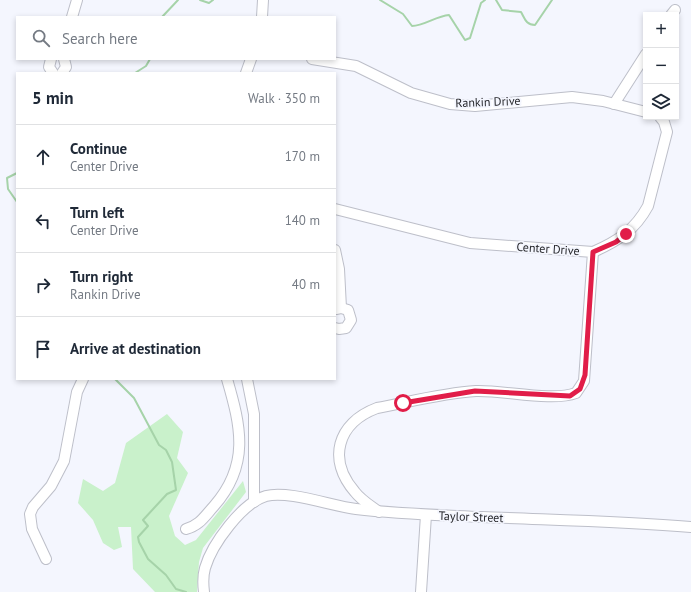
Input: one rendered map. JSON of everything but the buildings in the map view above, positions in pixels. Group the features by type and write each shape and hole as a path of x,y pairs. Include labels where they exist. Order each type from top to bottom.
{"street":[{"path":"72,16 77,0"},
{"path":"262,16 263,0"},
{"path":"614,104 643,59"},
{"path":"51,60 48,67 52,72"},
{"path":"63,72 66,67 64,60"},
{"path":"246,72 251,60"},
{"name":"Rankin Drive","path":"318,60 356,66 411,93 450,104 475,106 572,97 587,98 643,111"},
{"path":"593,252 616,242 630,232 648,206 667,132 662,120"},
{"name":"Center Drive","path":"336,208 470,243 593,252 585,375 582,386 576,393 562,397 483,391 466,392 376,408 364,413 352,423 341,441 339,460 341,471 355,493 379,512"},
{"path":"336,256 338,269 338,309 350,313 350,323 342,329 336,328"},
{"path":"46,559 32,529 30,514 33,507 51,486 64,461 78,392 83,380"},
{"path":"186,529 197,526 223,496 232,481 236,470 240,440 238,424 227,380"},
{"path":"204,592 205,569 211,554 232,523 243,510 254,502 254,414 246,380"},
{"name":"Taylor Street","path":"254,502 265,496 281,495 379,512 691,527"},
{"path":"422,592 426,515"}],"green space":[{"path":"167,414 183,432 177,458 188,473 169,516 175,536 185,545 196,540 243,481 246,492 203,548 199,562 197,592 155,592 133,569 131,527 118,527 122,547 114,550 103,543 93,520 78,503 83,479 103,491 115,483 126,443"}],"waterway":[{"path":"163,16 178,0"},
{"path":"200,0 209,3 213,0"},
{"path":"380,0 403,14 412,26 417,26 439,17 449,15 465,40 470,38 481,3 485,0"},
{"path":"496,0 502,10 521,12 528,23 532,25 535,25 552,0"},
{"path":"137,72 146,66 149,60"},
{"path":"16,174 7,178 8,189 16,201"},
{"path":"116,380 134,398 159,445 166,450 172,462 176,490 167,494 143,520 148,526 138,537 139,542 148,559 166,575 176,589 186,592"}],"route":[{"path":"403,403 475,391 562,397 570,396 576,393 582,386 585,375 593,252 616,242 626,234"}]}
